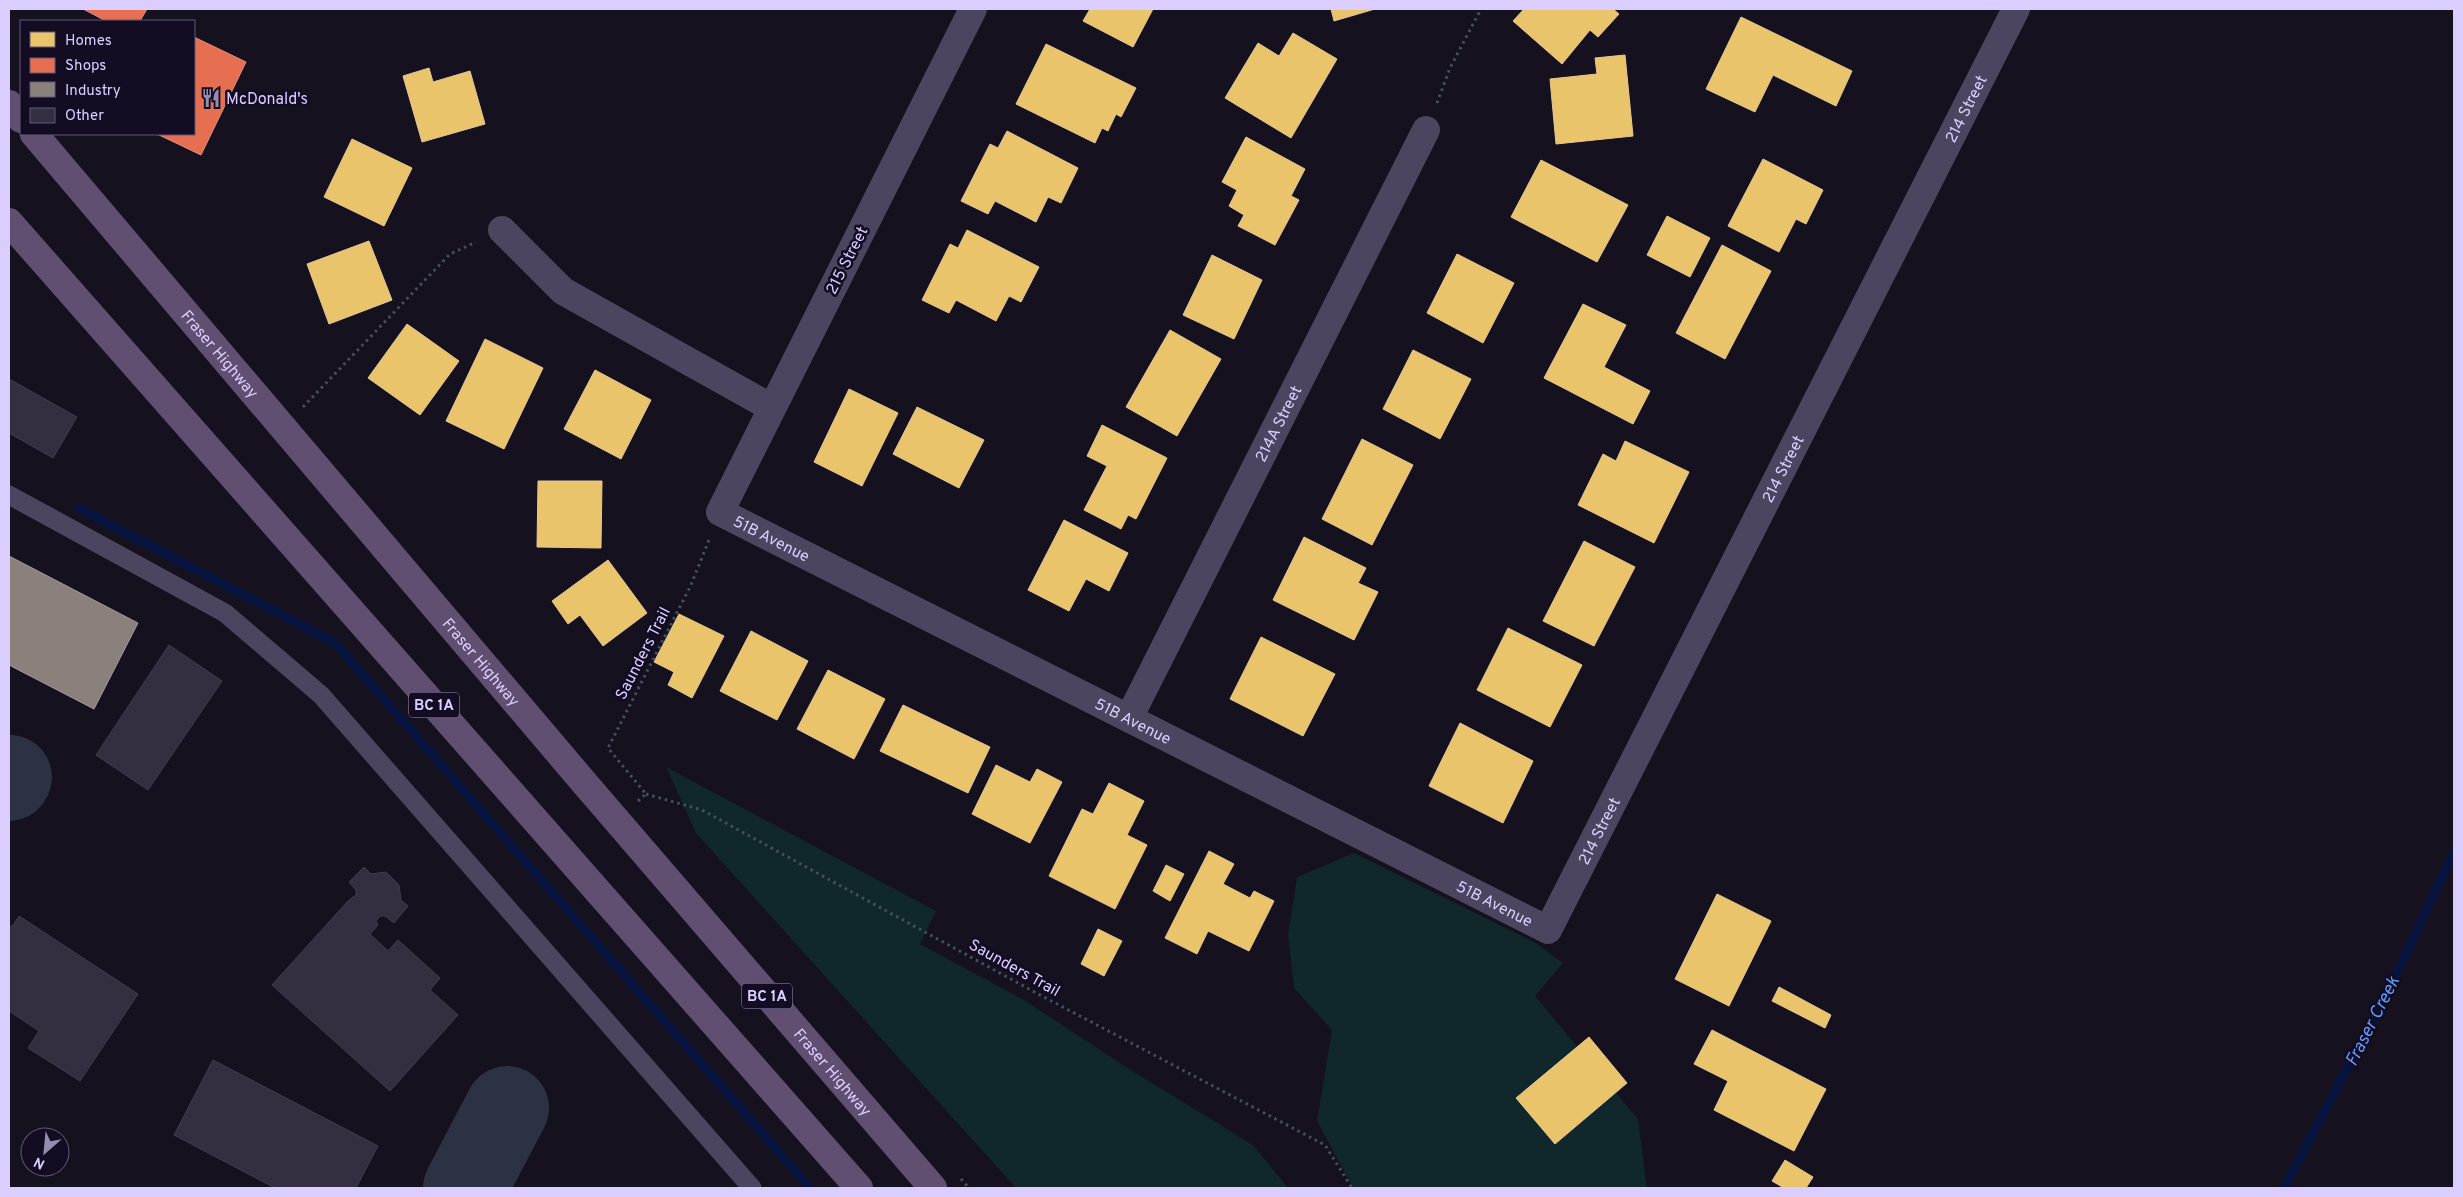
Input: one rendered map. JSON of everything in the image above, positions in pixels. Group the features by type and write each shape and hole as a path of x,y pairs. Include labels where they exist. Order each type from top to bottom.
{"main road":[{"path":"9,104 20,118"},
{"name":"Fraser Highway","path":"35,135 932,1188"},
{"name":"BC 1A","path":"9,222 859,1188"}],"street":[{"name":"215 Street","path":"720,512 973,9"},
{"name":"214 Street","path":"1548,930 2016,9"},
{"name":"214A Street","path":"1129,718 1426,130"},
{"path":"502,230 563,291 772,408"},
{"name":"51B Avenue","path":"720,512 1548,930"}],"lane":[{"path":"9,495 225,613 322,695 752,1188"}],"path":[{"path":"1426,130 1450,68 1481,9"},
{"path":"299,411 450,254 502,230"},
{"name":"Saunders Trail","path":"720,512 691,585 608,748 646,794 702,810 1040,995 1325,1145 1352,1188"},
{"path":"636,804 646,794"}],"green space":[{"path":"666,767 936,911 920,944 1024,1000 1123,1065 1253,1145 1288,1188 1016,1188 696,833"},
{"path":"1354,853 1536,943 1563,963 1535,996 1638,1119 1647,1188 1353,1188 1317,1121 1332,1030 1294,988 1288,934 1297,877"}],"building: Homes":[{"path":"1090,9 1153,9 1133,47 1083,21"},
{"path":"1331,9 1375,9 1334,21"},
{"path":"1524,9 1613,9 1619,14 1598,37 1590,30 1562,64 1513,21"},
{"path":"1741,17 1852,71 1836,106 1773,75 1755,112 1706,89"},
{"path":"1293,33 1337,59 1291,138 1225,98 1258,43 1279,56"},
{"path":"1046,44 1136,88 1121,117 1116,114 1108,131 1102,128 1095,143 1016,104"},
{"path":"1625,55 1633,136 1556,144 1550,79 1597,74 1595,58"},
{"path":"429,68 433,82 470,71 485,124 422,142 403,76"},
{"path":"1007,131 1078,168 1061,203 1048,197 1036,222 995,201 988,214 961,201 990,144 998,148"},
{"path":"1246,137 1305,169 1291,196 1299,200 1275,245 1238,226 1244,215 1229,206 1237,190 1222,182"},
{"path":"352,139 412,168 384,226 324,197"},
{"path":"1763,159 1823,190 1806,224 1796,219 1779,252 1728,226"},
{"path":"1541,160 1628,205 1597,262 1511,217"},
{"path":"1667,216 1710,238 1690,277 1647,255"},
{"path":"967,230 1039,267 1021,302 1009,296 996,321 956,300 949,313 922,300 950,244 958,248"},
{"path":"369,241 392,300 329,324 307,264"},
{"path":"1722,245 1771,271 1725,359 1676,333"},
{"path":"1457,254 1514,283 1483,343 1427,313"},
{"path":"1212,255 1262,280 1234,339 1183,315"},
{"path":"1583,304 1626,325 1604,367 1650,391 1633,424 1544,378"},
{"path":"407,324 459,361 420,415 368,378"},
{"path":"1170,330 1221,359 1177,436 1126,407"},
{"path":"485,339 543,368 504,449 446,421"},
{"path":"1413,350 1471,379 1440,439 1383,409"},
{"path":"595,370 651,400 621,459 564,429"},
{"path":"849,389 898,413 862,486 814,462"},
{"path":"917,407 984,440 959,488 893,454"},
{"path":"1102,425 1167,458 1136,519 1128,515 1121,529 1084,510 1107,466 1087,456"},
{"path":"1362,439 1413,465 1372,545 1322,519"},
{"path":"1625,441 1689,472 1654,543 1578,505 1603,454 1616,461"},
{"path":"538,481 602,481 601,548 537,547"},
{"path":"1064,520 1128,553 1109,591 1086,579 1069,611 1028,590"},
{"path":"1304,537 1366,568 1358,583 1378,592 1354,640 1273,600"},
{"path":"1584,541 1635,567 1594,646 1543,621"},
{"path":"608,560 647,613 603,646 580,615 568,624 552,601"},
{"path":"679,614 724,636 692,698 668,685 674,672 654,662"},
{"path":"1508,628 1582,665 1550,727 1477,690"},
{"path":"751,631 808,661 777,720 720,691"},
{"path":"1261,637 1335,674 1303,736 1230,699"},
{"path":"828,670 885,699 854,759 797,729"},
{"path":"903,705 990,747 968,793 880,751"},
{"path":"1460,723 1533,761 1503,823 1429,786"},
{"path":"996,765 1030,782 1037,769 1062,782 1030,843 972,814"},
{"path":"1109,783 1144,801 1127,835 1147,845 1115,909 1049,876 1082,809 1093,814"},
{"path":"1209,851 1234,864 1223,884 1250,898 1254,891 1274,901 1249,951 1208,931 1197,954 1165,938"},
{"path":"1166,865 1184,874 1170,901 1153,891"},
{"path":"1717,894 1771,921 1729,1006 1675,979"},
{"path":"1098,929 1122,941 1104,976 1081,964"},
{"path":"1779,987 1831,1015 1825,1028 1772,1001"},
{"path":"1712,1030 1826,1089 1794,1151 1714,1110 1728,1081 1694,1064"},
{"path":"1589,1037 1627,1083 1555,1144 1516,1098"},
{"path":"1785,1160 1813,1177 1806,1188 1784,1188 1772,1181"}],"building: Shops":[{"path":"83,9 147,9 141,20 104,20"},
{"name":"McDonald's","path":"195,37 246,62 201,155 159,135 195,135"}],"building: Industry":[{"path":"9,556 138,623 94,709 9,665"}],"building: Other":[{"path":"9,379 77,417 53,458 9,433"},
{"path":"169,645 222,681 148,790 96,755"},
{"path":"364,867 371,874 386,872 399,885 401,900 408,906 394,923 385,916 380,916 376,921 378,925 370,934 388,951 398,940 440,978 430,990 458,1015 390,1091 272,985 348,901 356,895 356,890 349,882"},
{"path":"19,916 138,994 80,1081 28,1048 39,1031 9,1011 9,925 12,927"},
{"path":"213,1060 378,1146 356,1188 275,1188 174,1135"}],"waterway":[{"path":"79,508 335,643 810,1188"},
{"name":"Fraser Creek","path":"2284,1188 2389,989 2454,852"}],"taxiway":[{"path":"465,1188 507,1108"}],"place":[{"name":"McDonald's","path":"211,98"}]}
